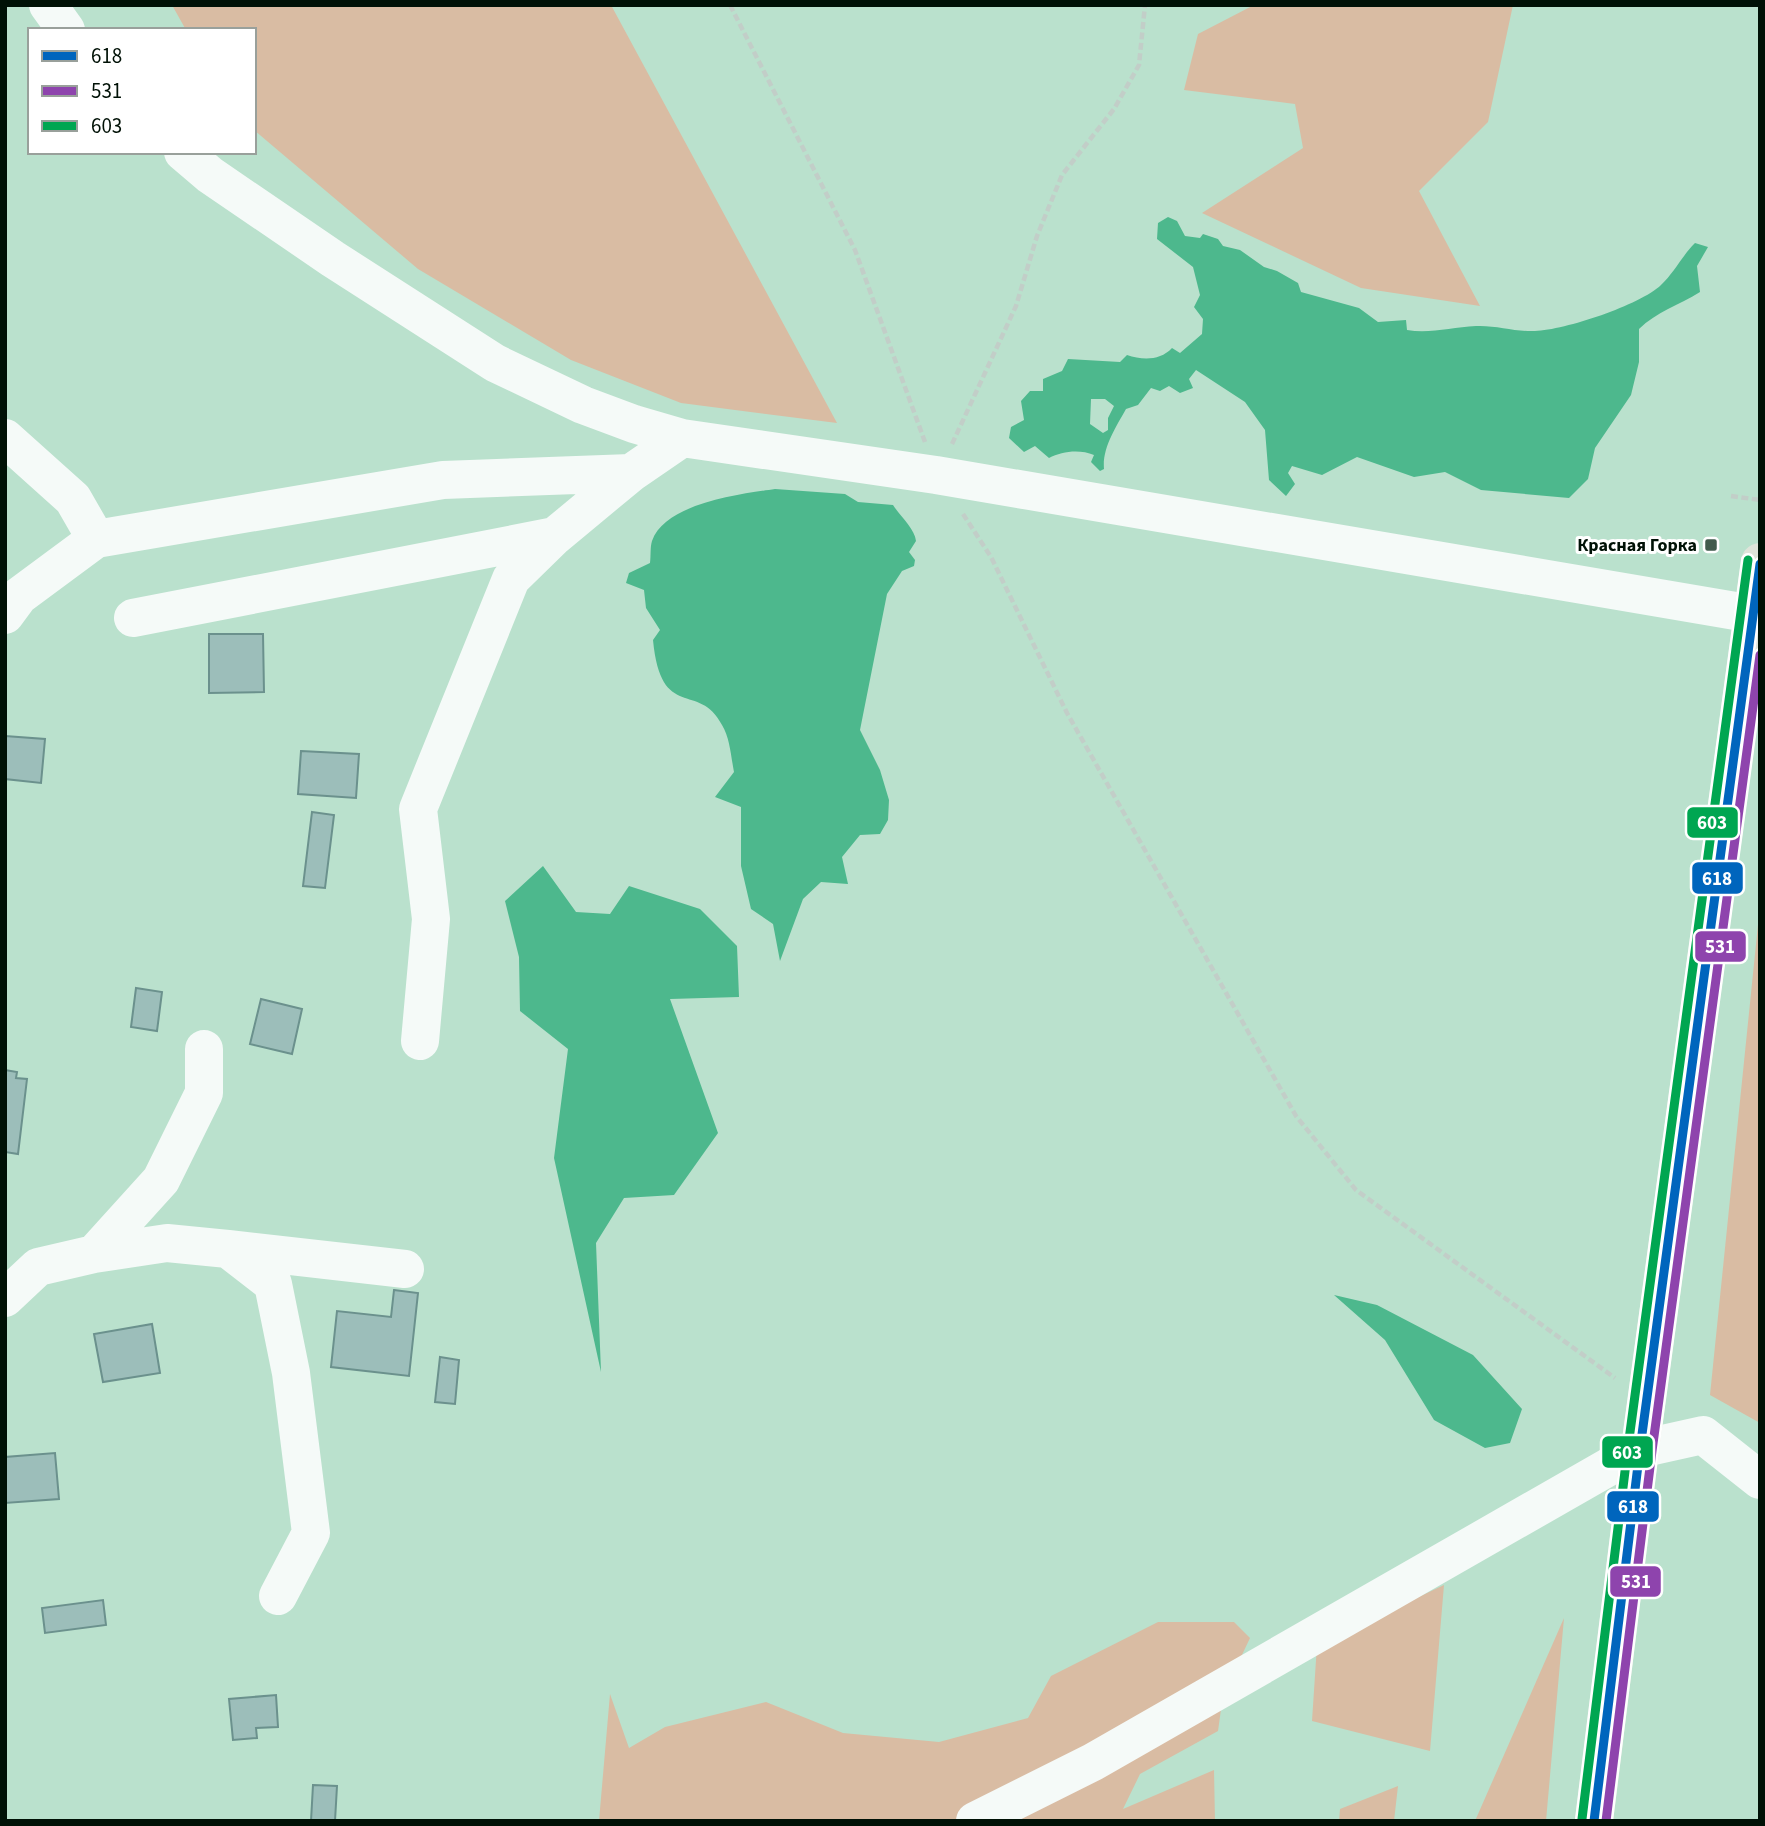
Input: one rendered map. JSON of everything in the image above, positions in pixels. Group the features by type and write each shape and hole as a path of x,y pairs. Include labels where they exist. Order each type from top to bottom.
{"main road":[{"path":"1594,1821 1640,1449 1756,613 1760,562"}],"street":[{"path":"48,5 65,28"},
{"path":"185,154 210,175 322,251 495,363 583,405 682,438 936,475 1756,613"},
{"path":"5,438 72,499 96,540"},
{"path":"419,1041 431,919 418,809 511,579 555,537 631,473 682,438"},
{"path":"5,615 19,596 96,540 443,480 631,473"},
{"path":"133,618 555,537"},
{"path":"94,1254 161,1180 204,1093 204,1049"},
{"path":"5,1298 38,1267 94,1254 167,1243 405,1269"},
{"path":"228,1248 273,1284 291,1373 311,1534 278,1596"},
{"path":"975,1821 1105,1755 1640,1449 1703,1435 1760,1480"}],"path":[{"path":"730,5 855,250 936,475 992,557 1067,713 1296,1116 1356,1190 1647,1400"},
{"path":"936,475 976,399 1017,306 1037,236 1062,176 1114,108 1139,65 1145,5"},
{"path":"1731,496 1760,499"}],"shaded area":[{"path":"172,5 611,5 837,423 681,403 571,360 418,269 256,132 256,28 185,28"},
{"path":"1254,5 1513,5 1488,122 1419,191 1480,306 1361,288 1202,213 1303,148 1295,104 1184,90 1198,34"},
{"path":"1168,217 1177,221 1185,236 1200,238 1203,234 1218,239 1223,246 1240,250 1264,267 1298,283 1301,292 1359,308 1378,322 1406,320 1407,330 1416,331 1483,326 1535,331 1583,321 1651,293 1666,280 1695,243 1708,247 1697,266 1700,292 1660,313 1639,329 1639,362 1631,395 1595,448 1588,479 1569,498 1481,490 1445,472 1414,477 1357,457 1322,475 1292,466 1288,473 1295,484 1286,496 1269,480 1265,430 1245,402 1196,370 1189,379 1193,388 1180,393 1169,386 1160,391 1151,388 1138,405 1126,409 1110,438 1104,469 1100,471 1091,462 1094,455 1071,452 1049,458 1035,446 1024,452 1009,438 1011,427 1024,420 1021,401 1030,391 1043,391 1043,379 1062,371 1068,359 1120,362 1127,355 1151,358 1172,348 1180,353 1202,334 1203,319 1194,307 1200,295 1193,267 1157,239 1158,223","holes":["1091,399 1105,399 1114,406 1108,418 1108,430 1103,433 1090,424"]},
{"path":"775,489 845,494 858,502 893,505 910,527 916,541 909,552 915,560 914,566 902,571 887,594 860,730 880,770 889,800 888,820 880,834 860,835 842,857 848,884 821,882 803,899 780,961 773,924 751,909 741,866 741,807 715,797 734,772 725,730 713,712 703,704 672,692 664,682 657,666 653,640 660,630 646,608 644,590 626,583 629,573 650,563 652,541 660,528 672,518 706,503"},
{"path":"543,866 576,912 610,914 629,886 700,909 737,946 739,997 670,999 718,1133 674,1195 624,1198 596,1243 601,1372 554,1158 568,1049 520,1011 519,957 505,901"},
{"path":"1760,905 1760,1423 1710,1395"},
{"path":"1334,1295 1377,1305 1473,1355 1522,1409 1510,1443 1485,1448 1434,1420 1385,1340"},
{"path":"1444,1585 1430,1751 1312,1721 1317,1645"},
{"path":"1564,1618 1546,1821 1475,1821"},
{"path":"1158,1622 1234,1622 1250,1638 1223,1695 1218,1731 1140,1774 1123,1809 1214,1770 1215,1821 599,1821 610,1694 629,1748 665,1727 766,1702 843,1733 939,1742 1028,1718 1051,1676"},
{"path":"1398,1786 1394,1821 1339,1821 1340,1809"}],"building":[{"path":"209,634 263,634 264,692 209,693"},
{"path":"5,736 45,739 41,783 5,779"},
{"path":"301,751 359,754 356,798 298,794"},
{"path":"312,812 334,815 325,888 303,886"},
{"path":"136,988 162,992 157,1031 131,1027"},
{"path":"261,999 302,1009 292,1054 250,1044"},
{"path":"5,1070 17,1072 16,1078 27,1079 18,1154 5,1152"},
{"path":"394,1290 418,1293 409,1376 331,1367 337,1311 391,1317"},
{"path":"152,1324 160,1373 103,1382 94,1334"},
{"path":"440,1357 459,1360 455,1404 435,1402"},
{"path":"55,1453 59,1499 5,1503 5,1457"},
{"path":"103,1600 106,1625 45,1633 42,1608"},
{"path":"276,1695 278,1727 256,1728 257,1738 233,1740 229,1699"},
{"path":"313,1785 337,1786 335,1821 311,1821"}],"transit line":[{"name":"603","path":"1582,1819 1628,1447 1748,560"},
{"name":"618","path":"1594,1821 1640,1449 1760,564"},
{"name":"531","path":"1606,1821 1652,1451 1760,655"}],"place":[{"name":"Красная Горка","path":"1711,545"}]}
